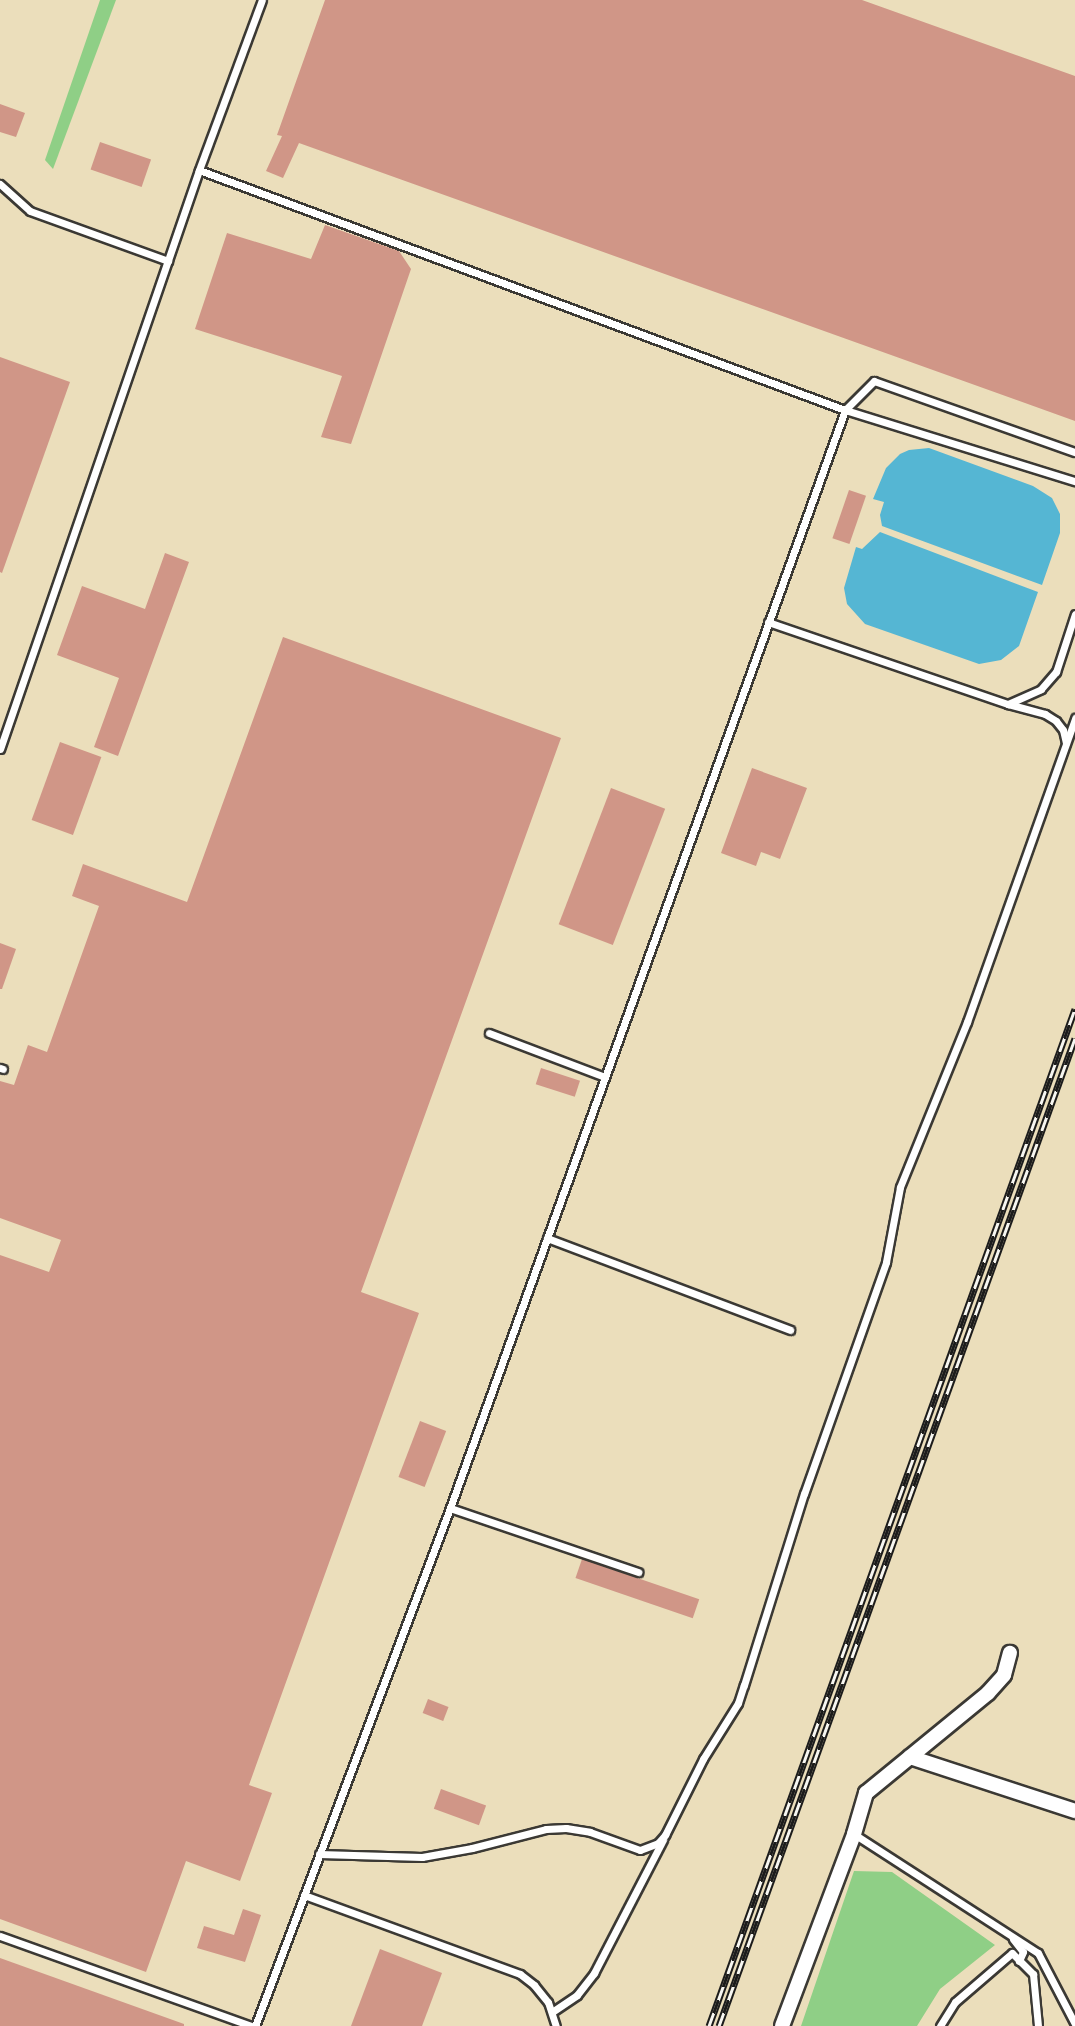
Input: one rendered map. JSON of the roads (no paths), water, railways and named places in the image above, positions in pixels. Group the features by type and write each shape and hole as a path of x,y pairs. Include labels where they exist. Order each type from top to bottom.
{"street":[{"path":"782,2026 854,1834 866,1793 988,1693 1004,1675 1010,1653"},
{"path":"910,1756 1075,1811"}],"lane":[{"path":"0,749 199,170 261,0"},
{"path":"199,170 845,410 1075,481"},
{"path":"0,184 30,211 168,261"},
{"path":"0,1936 254,2026 450,1508 845,410 874,381 1075,452"},
{"path":"1008,704 1041,689 1056,672 1075,614"},
{"path":"768,622 1008,704 1045,714 1056,721 1063,730 1066,744"},
{"path":"552,2012 577,1995 594,1973 703,1759 738,1703 804,1494 886,1262 900,1187 967,1022 1075,718"},
{"path":"489,1033 605,1077"},
{"path":"547,1238 790,1330"},
{"path":"450,1508 638,1572"},
{"path":"319,1854 422,1857 472,1848 546,1829 566,1828 590,1832 640,1850 658,1843 665,1835"},
{"path":"854,1834 1038,1953 1075,2024"},
{"path":"304,1895 520,1974 534,1985 552,2012 556,2026"},
{"path":"1010,1934 1023,1952 1019,1961"},
{"path":"940,2026 955,2002 1012,1953 1033,1974 1038,2026"}],"water":[{"path":"929,448 1033,486 1052,498 1060,514 1060,533 1042,585 882,526 880,515 884,502 873,499 886,468 900,454 909,450"},
{"path":"880,532 1038,592 1019,646 1001,660 979,664 865,624 847,604 844,588 856,547 862,549"}],"railway":[{"path":"709,2026 1075,1009"},
{"path":"719,2026 1075,1038"}]}
